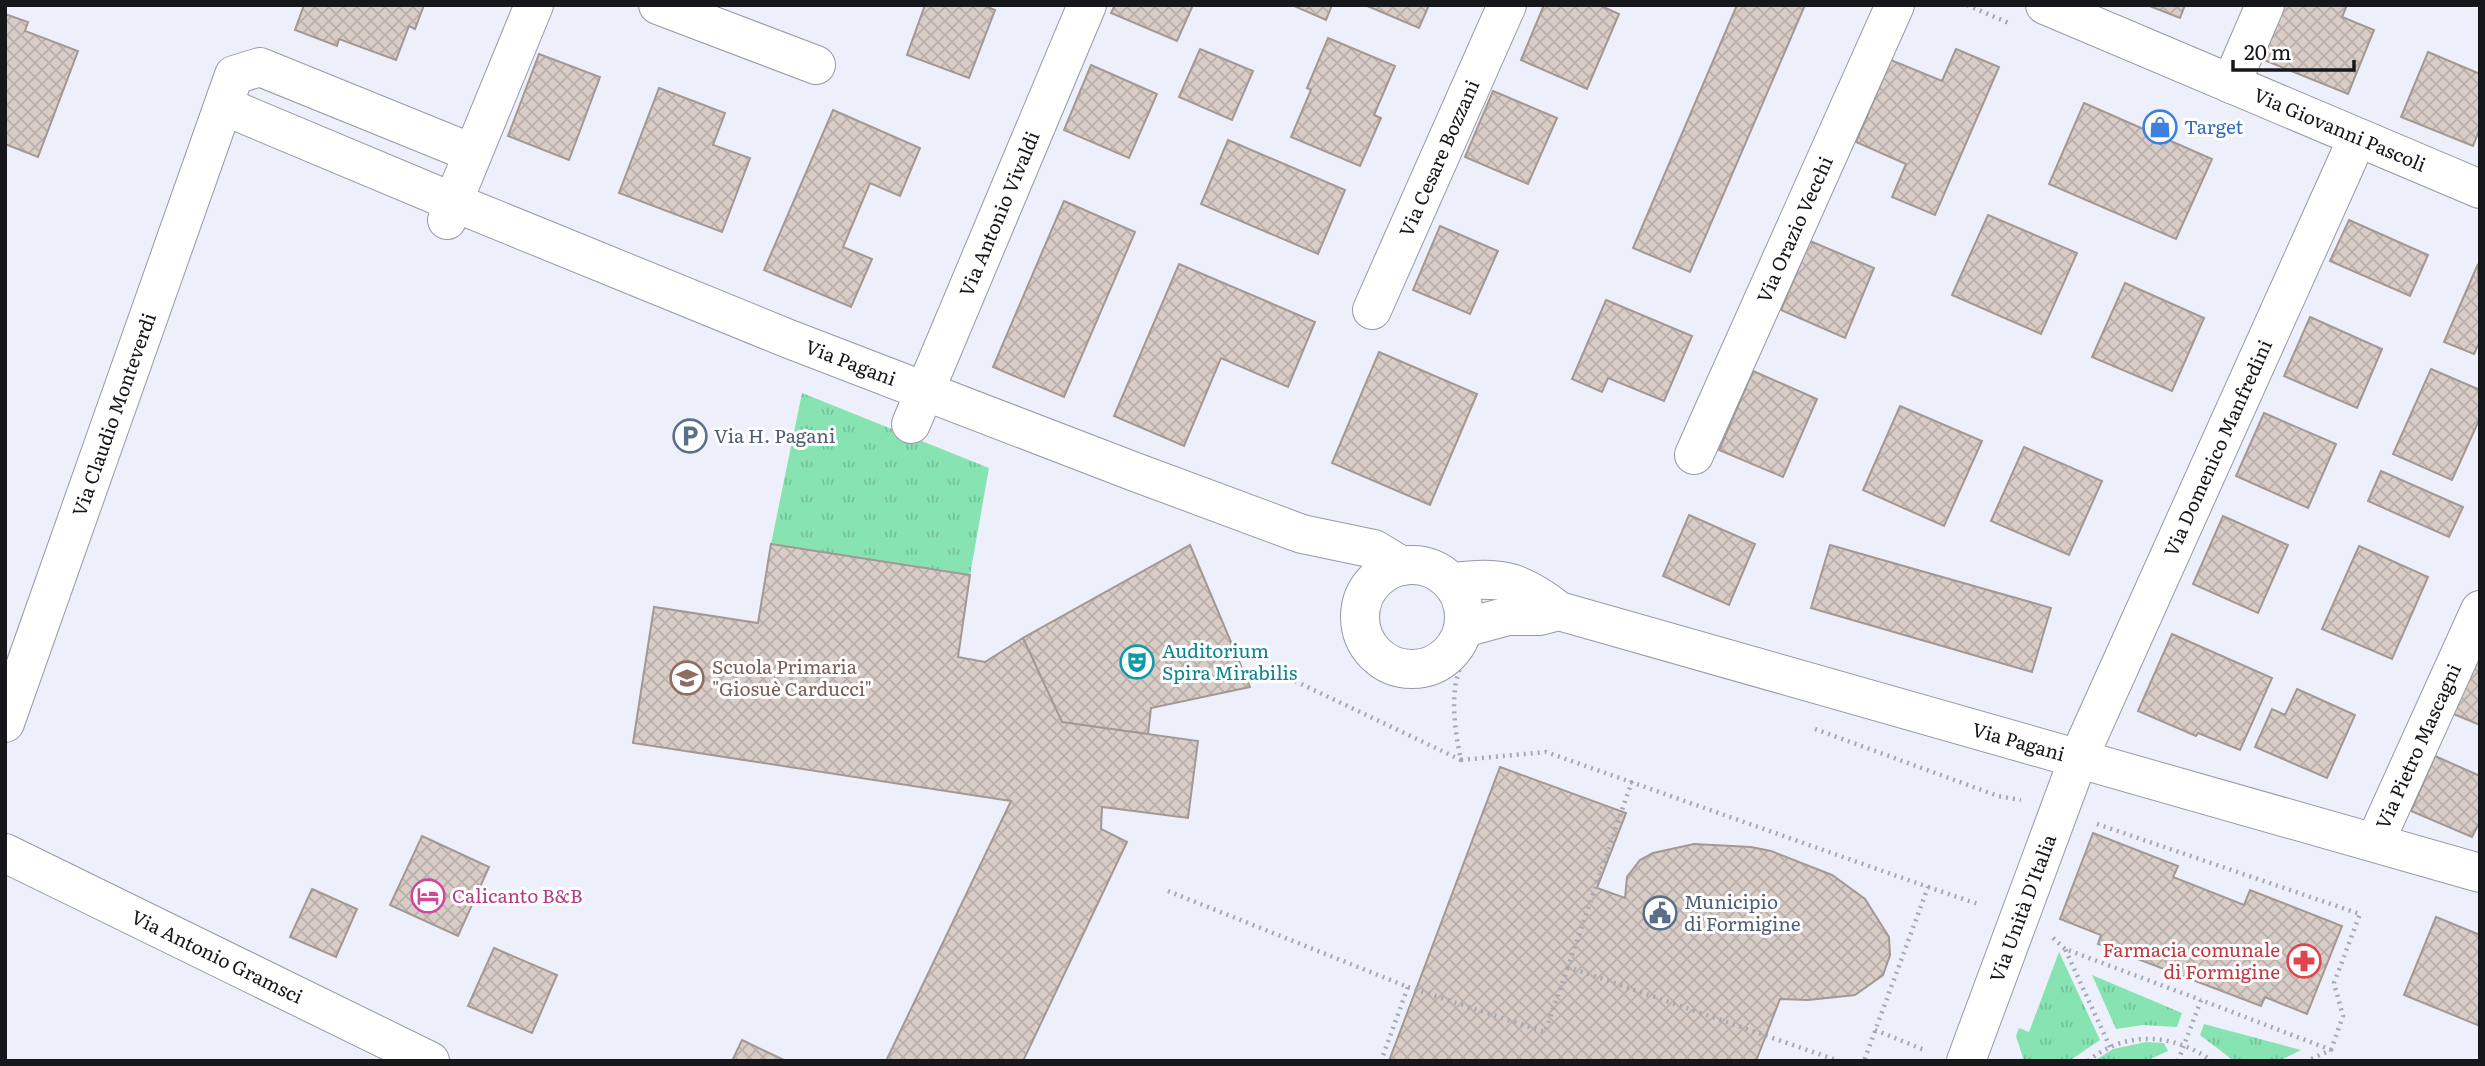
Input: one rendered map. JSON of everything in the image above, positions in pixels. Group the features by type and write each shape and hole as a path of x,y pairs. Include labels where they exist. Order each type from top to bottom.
{"street":[{"path":"224,106 450,211 534,5"},
{"path":"658,5 816,65"},
{"name":"Via Antonio Vivaldi","path":"917,407 1087,5"},
{"name":"Via Cesare Bozzani","path":"1371,310 1507,5"},
{"name":"Via Orazio Vecchi","path":"1694,455 1895,5"},
{"name":"Via Giovanni Pascoli","path":"2045,5 2480,189"},
{"path":"2231,84 2265,5"},
{"name":"Via Claudio Monteverdi","path":"5,723 234,75 260,67 472,153"},
{"name":"Via Domenico Manfredini","path":"2079,757 2357,139"},
{"name":"Via Pagani","path":"450,211 789,339 917,407 1302,534"},
{"path":"1302,534 1374,549 1402,566"},
{"path":"1302,534 1343,563 1364,597"},
{"path":"1463,645 1464,604 1452,582 1424,566 1402,566 1376,580 1364,597 1360,612 1364,638 1378,656 1397,667 1419,668 1440,662 1455,647 1463,645 1508,616 1540,616 1559,611"},
{"path":"1452,582 1486,578 1530,588 1559,611"},
{"name":"Via Pagani","path":"1559,611 2480,873"},
{"name":"Via Pietro Mascagni","path":"2375,842 2480,611"},
{"name":"Via Unità D'Italia","path":"1953,1059 2079,757"},
{"name":"Via Antonio Gramsci","path":"5,853 430,1061"}],"path":[{"path":"1461,760 1456,736 1455,701 1463,645"},
{"path":"1276,671 1461,760 1546,752 1984,906"},
{"path":"1168,891 1408,987 1545,1032 1632,781"},
{"path":"2088,821 2360,914 2334,983 2343,1016 2331,1050 2307,1061"},
{"path":"1864,1061 1928,887"},
{"path":"2110,1046 2065,949 2331,1050"},
{"path":"1568,967 1839,1061"},
{"path":"1381,1061 1408,987"},
{"path":"2178,1061 2201,1000"},
{"path":"1875,1030 1953,1059"},
{"path":"2088,1061 2110,1046 2142,1038 2184,1045 2212,1061"}],"green space":[{"path":"802,393 989,468 970,575 771,544"},
{"path":"2059,952 2100,1040 2069,1061 2024,1061 2016,1036 2019,1028 2029,1032"},
{"path":"2092,975 2182,1013 2177,1027 2143,1025 2116,1029"},
{"path":"2204,1024 2301,1050 2279,1061 2234,1061 2200,1035"},
{"path":"2146,1042 2164,1043 2168,1051 2146,1061 2094,1061 2113,1049"}],"building":[{"path":"304,5 424,5 415,29 409,26 396,60 339,39 337,46 295,30"},
{"path":"925,5 983,5 995,10 969,78 907,55"},
{"path":"1115,5 1193,5 1177,41 1111,13"},
{"path":"1292,5 1332,5 1326,20"},
{"path":"1365,5 1429,5 1419,28"},
{"path":"1544,5 1599,5 1619,14 1587,89 1521,60"},
{"path":"1737,5 1805,5 1690,272 1633,248"},
{"path":"2147,5 2185,5 2180,18"},
{"path":"2275,5 2347,5 2342,17 2374,30 2348,94 2254,56"},
{"path":"5,14 28,22 25,31 78,51 38,157 5,144"},
{"path":"1328,38 1395,66 1374,115 1381,118 1360,166 1291,137 1311,90 1307,88"},
{"path":"1200,49 1253,71 1232,120 1179,97"},
{"path":"1956,49 1999,67 1935,215 1892,197 1906,164 1856,142 1891,60 1942,81"},
{"path":"2428,52 2480,74 2480,128 2473,146 2401,117"},
{"path":"539,54 600,77 569,160 508,136"},
{"path":"1091,65 1157,94 1129,158 1064,130"},
{"path":"659,88 725,113 713,145 750,158 722,232 619,193"},
{"path":"1493,91 1557,118 1528,184 1465,157"},
{"path":"2084,103 2212,159 2176,239 2049,184"},
{"path":"833,110 920,148 900,196 870,183 843,247 872,259 851,307 764,270"},
{"path":"1228,140 1345,190 1318,254 1201,204"},
{"path":"1064,201 1135,232 1064,397 993,367"},
{"path":"1988,215 2077,253 2041,334 1952,295"},
{"path":"2349,220 2428,255 2410,296 2330,261"},
{"path":"1440,226 1498,251 1470,314 1413,290"},
{"path":"1810,241 1874,268 1845,338 1781,310"},
{"path":"1179,264 1315,322 1288,387 1221,358 1184,446 1114,416"},
{"path":"2478,264 2480,341 2474,354 2444,342"},
{"path":"2125,283 2204,318 2172,391 2092,357"},
{"path":"1606,300 1692,336 1664,401 1608,378 1602,392 1572,379"},
{"path":"2310,317 2382,349 2357,408 2284,376"},
{"path":"1379,352 1477,394 1430,505 1332,463"},
{"path":"2431,369 2480,390 2480,418 2452,480 2393,454"},
{"path":"1753,371 1817,399 1783,477 1719,450"},
{"path":"1900,406 1982,441 1944,526 1863,490"},
{"path":"2264,413 2336,444 2308,508 2236,476"},
{"path":"2024,447 2102,481 2069,555 1991,521"},
{"path":"2381,471 2463,507 2449,537 2368,501"},
{"path":"1689,515 1755,544 1729,605 1663,576"},
{"path":"2223,516 2288,545 2258,613 2193,584"},
{"name":"Scuola Primaria \"Giosuè Carducci\"","path":"771,544 970,575 958,657 985,662 1023,638 1062,722 1198,741 1188,818 1102,807 1101,829 1127,842 1023,1061 886,1061 1011,801 633,743 654,607 758,623"},
{"name":"Auditorium Spira Mirabilis","path":"1190,545 1250,687 1151,708 1148,734 1062,722 1023,638"},
{"path":"1830,545 2051,608 2032,672 1811,608"},
{"path":"2359,546 2428,577 2392,659 2322,629"},
{"path":"2172,634 2272,678 2240,750 2198,733 2196,736 2138,711"},
{"path":"2480,648 2480,725 2451,713"},
{"path":"2297,689 2355,715 2327,778 2255,747 2272,709 2285,715"},
{"path":"2435,756 2480,776 2480,821 2472,837 2411,811"},
{"name":"Municipio di Formigine","path":"1500,767 1626,813 1597,888 1625,898 1627,877 1640,860 1653,853 1694,844 1751,847 1771,851 1832,875 1865,899 1889,937 1890,955 1883,975 1855,995 1808,1000 1780,999 1756,1061 1389,1061"},
{"path":"2093,833 2178,866 2173,877 2244,905 2250,890 2342,926 2307,1014 2265,997 2261,1006 2098,944 2101,935 2060,919"},
{"path":"422,836 489,867 458,936 390,905"},
{"path":"312,889 357,909 336,957 290,937"},
{"path":"2436,917 2480,935 2480,1026 2404,995"},
{"path":"494,948 557,975 532,1033 468,1006"},
{"path":"742,1040 786,1061 732,1061"}],"place":[{"name":"Target","path":"2160,127"},
{"name":"Via H. Pagani","path":"690,436"},
{"name":"Auditorium Spira Mirabilis","path":"1137,662"},
{"name":"Scuola Primaria \"Giosuè Carducci\"","path":"687,678"},
{"name":"Calicanto B&B","path":"428,896"},
{"name":"Municipio di Formigine","path":"1660,913"},
{"name":"Farmacia comunale di Formigine","path":"2304,961"}]}
